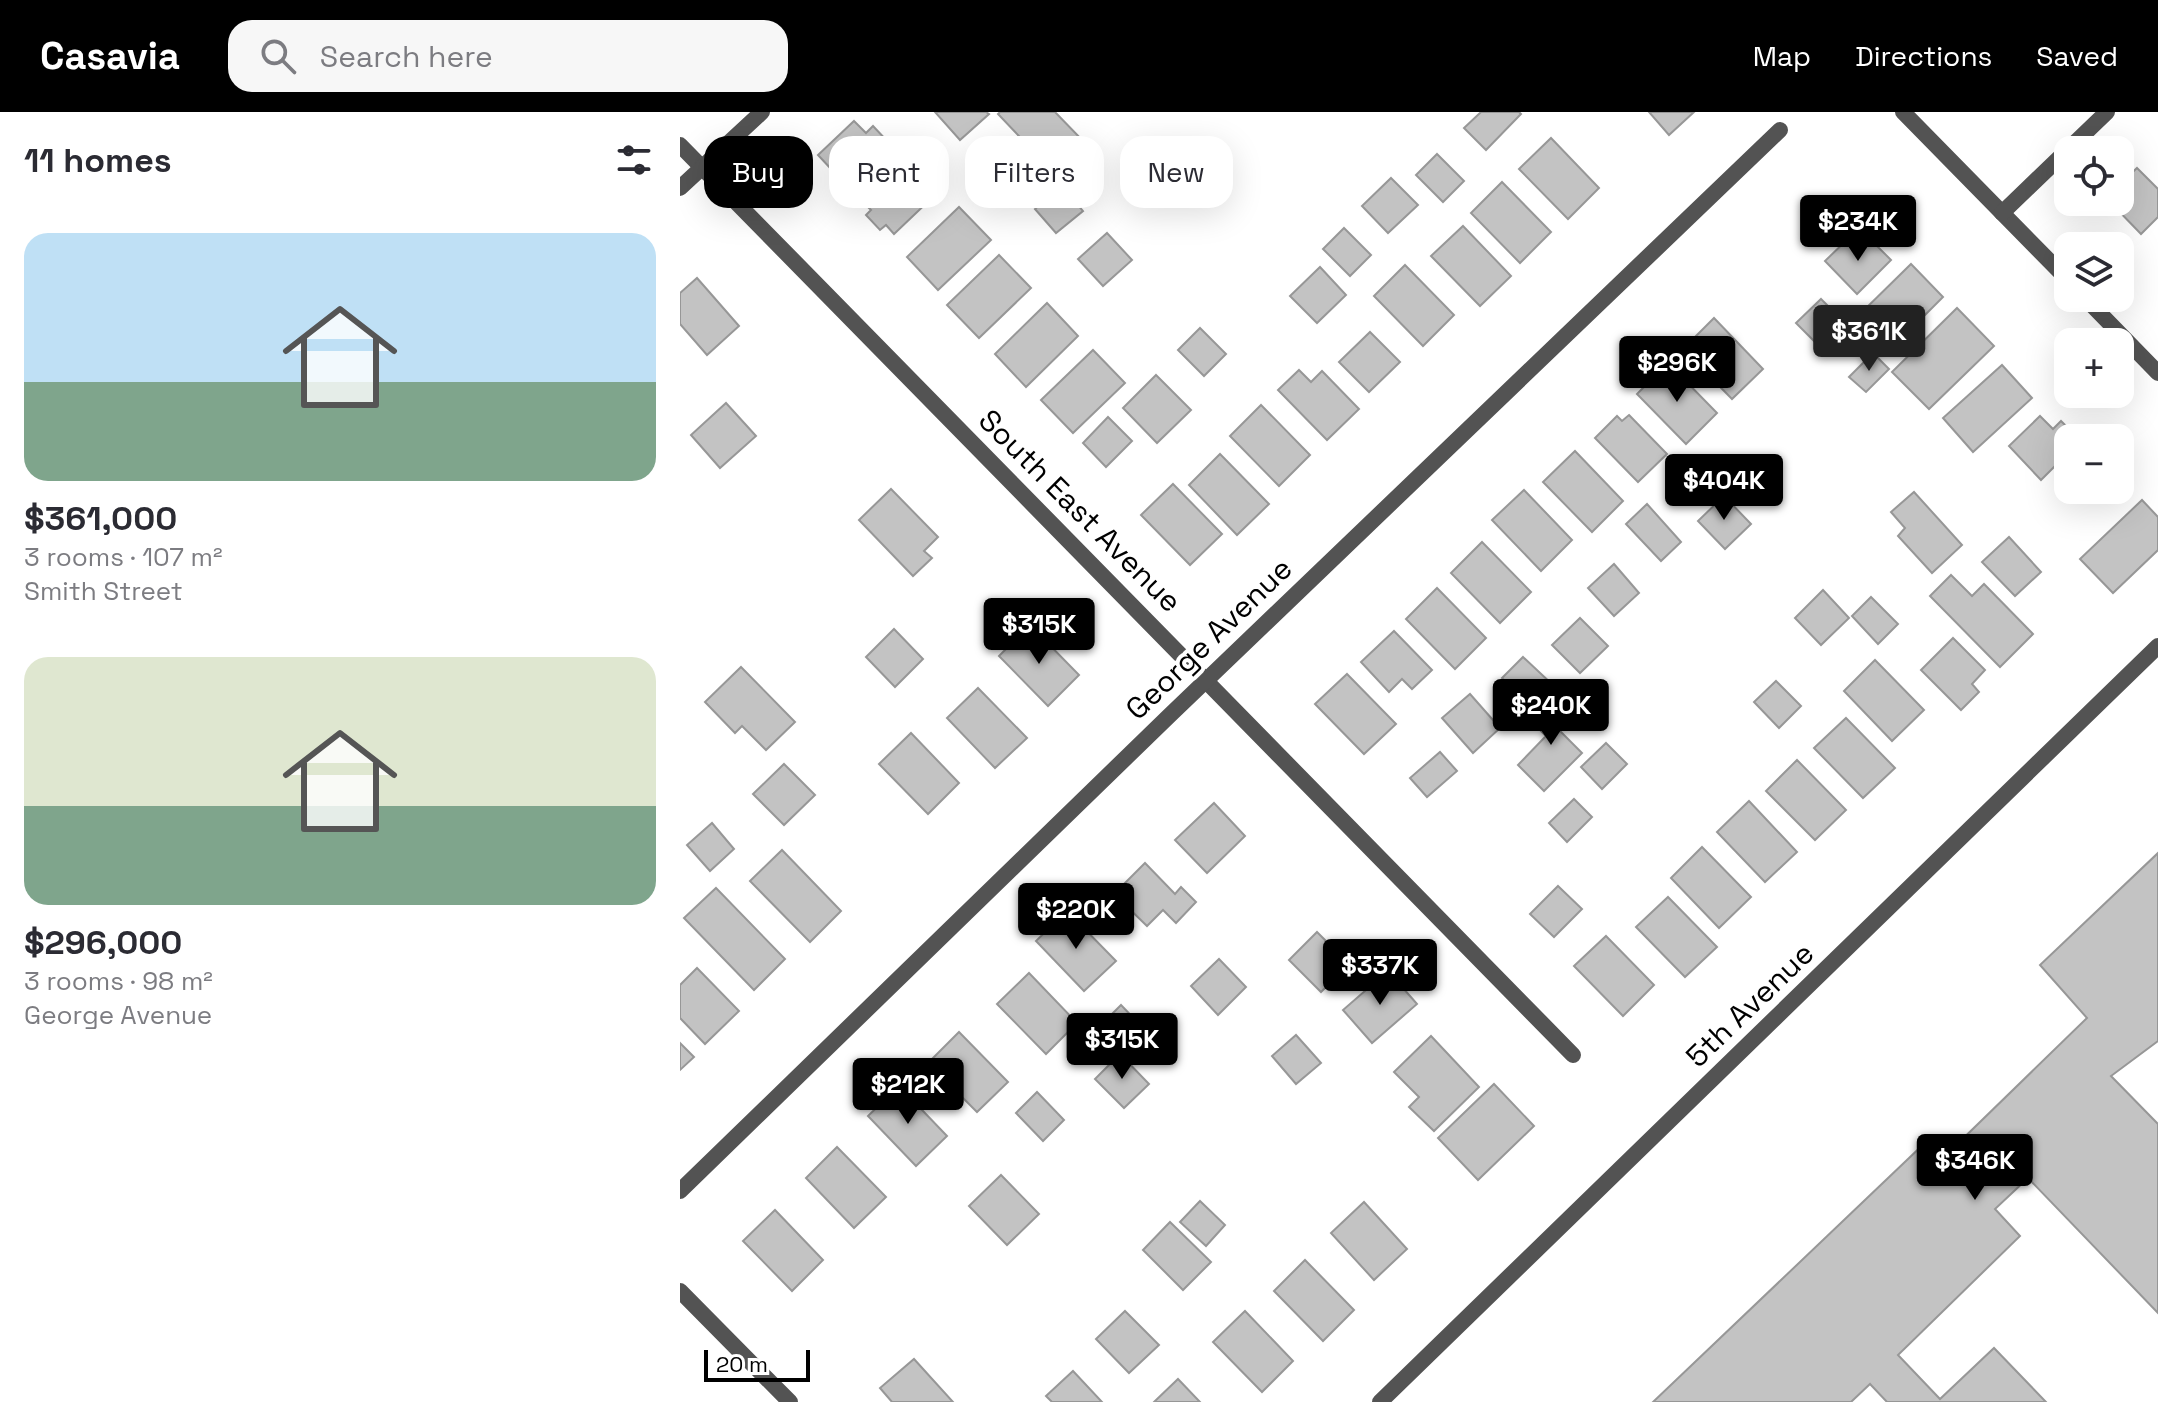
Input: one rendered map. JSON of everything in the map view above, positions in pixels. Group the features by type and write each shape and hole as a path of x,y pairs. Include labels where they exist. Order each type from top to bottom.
{"street":[{"path":"680,188 762,112"},
{"path":"1903,112 2054,266"},
{"path":"2002,213 2107,112"},
{"name":"George Avenue","path":"680,1191 1780,130"},
{"name":"South East Avenue","path":"680,145 1573,1055"},
{"path":"2099,312 2158,373"},
{"name":"5th Avenue","path":"1380,1402 2158,646"},
{"path":"680,1291 790,1402"}],"building":[{"path":"935,112 986,112 989,114 960,140"},
{"path":"1055,112 1078,136 1019,136 998,114"},
{"path":"1481,112 1521,114 1486,150 1464,128"},
{"path":"1649,112 1694,112 1669,135"},
{"path":"854,121 866,133 873,126 882,136 838,136"},
{"path":"1551,138 1599,188 1568,219 1519,169"},
{"path":"829,145 829,167 818,155"},
{"path":"1437,154 1464,181 1443,202 1416,175"},
{"path":"2137,168 2158,189 2158,217 2141,234 2124,216 2134,216 2134,171"},
{"path":"1391,178 1418,205 1388,233 1362,206"},
{"path":"1502,182 1551,232 1520,263 1471,213"},
{"path":"959,207 991,240 938,290 907,257"},
{"path":"869,208 921,208 894,234 886,225 880,230 866,215 871,210"},
{"path":"1080,208 1083,211 1056,233 1035,209"},
{"path":"1463,226 1511,276 1480,306 1431,256"},
{"path":"1344,228 1371,255 1350,276 1323,249"},
{"path":"1107,233 1132,260 1103,286 1078,259"},
{"path":"1852,235 1861,245 1869,238 1891,260 1857,294 1825,261"},
{"path":"999,255 1031,288 979,338 947,305"},
{"path":"1911,264 1943,297 1892,348 1859,315"},
{"path":"1405,265 1454,315 1423,346 1374,296"},
{"path":"1320,267 1346,295 1317,323 1290,296"},
{"path":"697,278 739,326 707,355 680,324 680,293"},
{"path":"1821,299 1845,323 1820,347 1796,323"},
{"path":"1047,303 1078,336 1026,387 995,354"},
{"path":"1957,308 1994,346 1929,409 1892,372"},
{"path":"1714,318 1763,369 1732,399 1683,349"},
{"path":"1200,328 1226,354 1204,376 1178,350"},
{"path":"1370,332 1400,362 1369,392 1339,362"},
{"path":"1093,350 1125,383 1073,433 1041,400"},
{"path":"1873,353 1889,369 1866,392 1849,377"},
{"path":"1668,363 1717,413 1686,444 1637,394"},
{"path":"2002,365 2032,398 1973,452 1943,418"},
{"path":"1299,370 1311,382 1322,371 1359,409 1327,440 1278,390"},
{"path":"1156,375 1191,410 1157,443 1123,408"},
{"path":"726,403 756,436 720,468 691,435"},
{"path":"1261,405 1310,455 1279,486 1230,436"},
{"path":"1629,415 1667,454 1638,482 1595,438 1617,416 1622,421"},
{"path":"2040,416 2054,428 2054,467 2041,480 2009,446"},
{"path":"1108,417 1132,441 1106,467 1083,443"},
{"path":"1575,451 1623,501 1592,532 1543,482"},
{"path":"1220,454 1269,504 1237,535 1189,485"},
{"path":"1173,484 1222,534 1190,565 1141,515"},
{"path":"891,489 938,537 924,551 932,558 913,576 859,520"},
{"path":"1524,490 1572,540 1541,571 1492,520"},
{"path":"1914,492 1962,545 1932,573 1898,536 1905,528 1891,512"},
{"path":"1724,496 1751,524 1725,549 1698,521"},
{"path":"2142,500 2158,517 2158,550 2113,593 2080,559"},
{"path":"1647,504 1681,542 1661,561 1626,524"},
{"path":"2009,537 2041,572 2015,596 1982,562"},
{"path":"1482,542 1531,592 1500,623 1451,573"},
{"path":"1614,564 1639,593 1614,616 1588,588"},
{"path":"1951,575 1972,596 1984,584 2033,634 2000,667 1930,596"},
{"path":"1437,588 1486,638 1455,669 1406,619"},
{"path":"1823,590 1849,618 1821,645 1795,618"},
{"path":"1871,597 1898,624 1878,644 1852,616"},
{"path":"1580,618 1608,646 1580,673 1552,645"},
{"path":"1030,625 1079,675 1048,706 999,656"},
{"path":"894,629 923,659 895,687 866,657"},
{"path":"1394,631 1432,670 1412,689 1402,679 1389,692 1361,662"},
{"path":"1953,638 1985,670 1972,684 1979,692 1961,710 1921,670"},
{"path":"1523,657 1554,686 1532,708 1502,678"},
{"path":"1875,660 1924,710 1892,741 1844,691"},
{"path":"741,667 795,722 766,750 742,726 735,733 705,702"},
{"path":"1347,674 1396,724 1364,754 1315,704"},
{"path":"1776,681 1801,706 1779,728 1754,702"},
{"path":"978,688 1027,738 995,768 947,718"},
{"path":"1470,694 1500,728 1473,753 1442,718"},
{"path":"1560,696 1576,713 1559,730 1582,753 1544,791 1518,765 1546,736 1533,723"},
{"path":"1846,718 1895,768 1863,798 1814,748"},
{"path":"911,733 959,783 928,814 879,764"},
{"path":"1606,743 1627,764 1602,789 1581,767"},
{"path":"1440,752 1457,771 1427,797 1410,778"},
{"path":"1797,760 1846,810 1815,840 1766,791"},
{"path":"784,764 815,795 784,825 753,794"},
{"path":"1574,799 1592,817 1567,842 1549,823"},
{"path":"1749,801 1797,852 1765,882 1717,832"},
{"path":"1214,803 1245,836 1207,873 1175,840"},
{"path":"712,823 734,849 710,871 687,845"},
{"path":"1702,847 1751,897 1719,928 1671,878"},
{"path":"782,850 841,911 810,942 750,881"},
{"path":"2158,853 2158,1041 2111,1076 2158,1124 2158,1313 2028,1178 1995,1209 2020,1236 1898,1355 1940,1399 1994,1348 2046,1402 1887,1402 1870,1384 1851,1402 1653,1402 1928,1140 1945,1156 2087,1018 2040,965"},
{"path":"1145,863 1175,894 1181,887 1196,902 1176,923 1163,910 1147,926 1114,894"},
{"path":"1558,886 1582,909 1554,937 1530,914"},
{"path":"716,888 785,959 754,990 684,918"},
{"path":"1668,897 1717,947 1685,977 1636,927"},
{"path":"1067,911 1116,961 1084,991 1036,941"},
{"path":"1317,932 1349,964 1321,992 1289,960"},
{"path":"1606,936 1654,985 1623,1016 1574,966"},
{"path":"1219,959 1246,987 1218,1015 1191,986"},
{"path":"697,968 739,1011 705,1044 680,1018 680,985"},
{"path":"1388,971 1417,1004 1372,1043 1343,1010"},
{"path":"1029,973 1077,1023 1046,1054 997,1004"},
{"path":"1121,1005 1145,1030 1127,1047 1103,1023"},
{"path":"959,1032 1008,1082 977,1112 928,1063"},
{"path":"1296,1035 1321,1063 1296,1084 1272,1056"},
{"path":"1431,1036 1479,1087 1434,1131 1409,1107 1419,1097 1394,1072"},
{"path":"680,1043 694,1057 680,1070"},
{"path":"1120,1054 1149,1084 1124,1108 1095,1079"},
{"path":"1494,1084 1534,1126 1478,1180 1438,1138"},
{"path":"899,1086 947,1136 916,1166 868,1116"},
{"path":"1037,1092 1064,1120 1043,1141 1016,1113"},
{"path":"837,1147 886,1197 854,1228 806,1178"},
{"path":"1001,1175 1039,1214 1007,1245 969,1206"},
{"path":"1200,1201 1225,1225 1206,1246 1180,1222"},
{"path":"1364,1202 1407,1249 1374,1280 1331,1233"},
{"path":"775,1210 823,1260 792,1291 743,1241"},
{"path":"1170,1222 1211,1262 1183,1290 1143,1250"},
{"path":"1305,1260 1354,1310 1323,1341 1274,1291"},
{"path":"1125,1311 1159,1345 1129,1373 1096,1339"},
{"path":"1245,1311 1293,1361 1262,1392 1213,1342"},
{"path":"914,1359 953,1402 892,1402 880,1388"},
{"path":"1073,1371 1102,1402 1052,1402 1046,1396"},
{"path":"1178,1379 1200,1402 1154,1402"}]}
